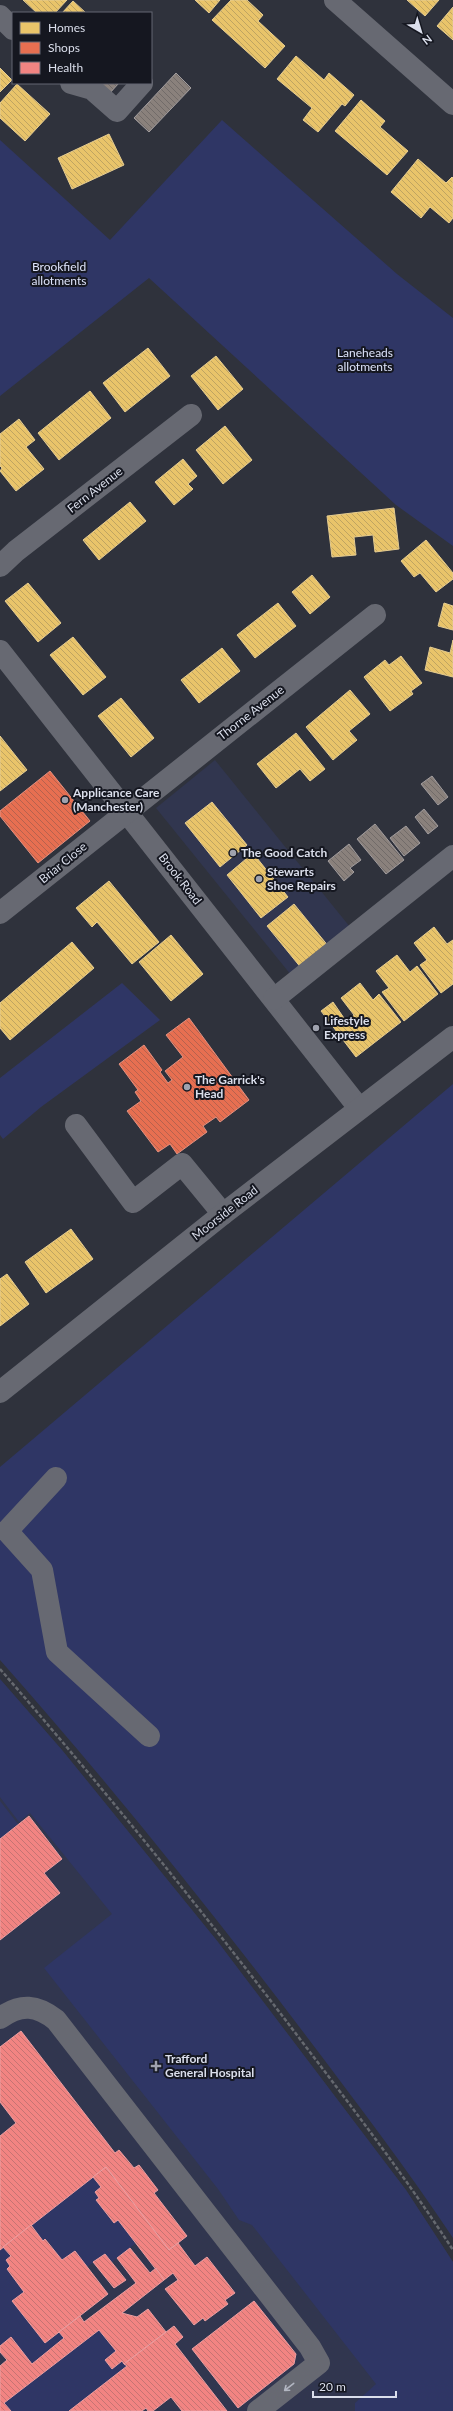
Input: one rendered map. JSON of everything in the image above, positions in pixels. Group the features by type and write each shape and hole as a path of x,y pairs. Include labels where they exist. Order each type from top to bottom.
{"street":[{"path":"335,0 453,104"},
{"path":"0,16 12,27"},
{"path":"72,84 92,89 117,112 141,84"},
{"name":"Fern Avenue","path":"0,566 16,551 191,415"},
{"name":"Thorne Avenue","path":"127,812 375,615"},
{"name":"Brook Road","path":"0,651 359,1108"},
{"name":"Briar Close","path":"0,913 127,812"},
{"path":"274,999 453,856"},
{"name":"Moorside Road","path":"0,1392 223,1214 453,1037"},
{"path":"76,1125 133,1202 182,1164 223,1214"},
{"path":"56,1478 7,1531 42,1570 57,1652 149,1736"},
{"path":"0,2018 11,2010 22,2006 33,2007 46,2012 56,2020 310,2347 320,2363 258,2411"}],"path":[{"path":"0,1669 68,1747 224,1938 411,2186 453,2250"}],"shaded area":[{"path":"215,760 350,927 291,975 156,808"},
{"name":"Trafford General Hospital","path":"0,1679 62,1750 218,1942 406,2190 453,2262 453,2411 0,2411"}],"green space":[{"name":"Laneheads allotments","path":"222,120 397,274 453,318 453,546 396,505 149,278 0,396 0,140 110,240"},
{"path":"122,983 160,1020 41,1107 3,1139 0,1135 0,1078"},
{"path":"453,1084 453,2238 383,2138 235,1944 120,1800 0,1660 0,1467"},
{"path":"0,1679 62,1750 218,1942 406,2190 453,2262 453,2411 355,2411 355,2403 376,2384 252,2225 239,2220 218,2189 44,1968 112,1914 30,1813 19,1822 0,1797"},
{"path":"0,1801 18,1824 0,1839"},
{"path":"93,2177 101,2187 95,2192 99,2198 96,2200 114,2223 118,2220 136,2243 112,2262 105,2254 87,2267 75,2251 62,2260 46,2239 43,2241 31,2225"},
{"path":"3,2247 11,2256 6,2260 10,2266 7,2269 24,2292 12,2301 45,2343 59,2332 64,2338 32,2364 11,2338 0,2346 0,2250"},
{"path":"99,2330 116,2351 105,2360 112,2369 122,2361 127,2366 69,2411 11,2411 4,2403"}],"building: Homes":[{"path":"23,0 67,0 56,12 36,12"},
{"path":"195,0 220,0 209,13"},
{"path":"231,0 247,0 263,15 258,21 285,46 265,68 212,20"},
{"path":"407,0 439,0 425,16"},
{"path":"73,1 85,12 63,12"},
{"path":"453,7 453,40 437,26"},
{"path":"296,56 324,80 329,73 354,95 345,106 342,104 318,132 303,120 312,108 277,79"},
{"path":"0,68 12,80 0,92"},
{"path":"17,84 50,114 25,141 0,118 0,103"},
{"path":"361,100 385,121 380,127 408,151 387,175 335,131"},
{"path":"109,134 124,165 72,189 58,158"},
{"path":"418,159 446,183 452,177 453,178 453,218 449,223 430,207 421,218 391,192"},
{"path":"148,348 170,376 125,412 103,383"},
{"path":"216,356 243,389 218,410 191,376"},
{"path":"90,391 111,418 59,460 38,433"},
{"path":"19,419 35,440 26,447 44,469 16,491 0,471 2,468 0,466 0,434"},
{"path":"225,426 252,460 223,484 196,450"},
{"path":"183,459 197,476 188,484 193,489 174,505 155,482"},
{"path":"130,502 146,521 99,560 83,540"},
{"path":"394,508 399,549 375,552 373,535 354,537 356,555 332,557 327,516"},
{"path":"426,540 453,573 453,579 436,592 420,573 414,577 401,561"},
{"path":"312,575 330,597 310,614 292,592"},
{"path":"28,583 61,623 38,642 5,601"},
{"path":"278,603 296,626 255,658 237,635"},
{"path":"444,603 453,606 453,630 438,626"},
{"path":"73,637 106,677 83,695 50,655"},
{"path":"453,640 453,677 425,670 430,647 450,653"},
{"path":"222,648 240,671 199,703 181,680"},
{"path":"401,656 422,683 411,691 413,694 390,711 364,677 385,660 389,665"},
{"path":"350,690 370,714 349,731 357,740 333,760 306,727"},
{"path":"121,698 154,738 131,757 98,716"},
{"path":"296,733 325,769 310,781 300,769 276,788 257,764"},
{"path":"0,736 27,770 0,791"},
{"path":"212,802 247,845 220,867 185,823"},
{"path":"253,853 288,897 261,918 227,875"},
{"path":"109,881 159,942 132,964 97,922 92,927 76,908"},
{"path":"294,904 329,947 302,969 267,926"},
{"path":"434,927 447,944 453,940 453,984 441,993 420,965 427,960 414,943"},
{"path":"171,935 203,974 171,1001 139,962"},
{"path":"72,942 94,968 10,1040 0,1028 0,1003"},
{"path":"397,955 410,972 417,966 438,994 404,1021 382,992 389,988 376,971"},
{"path":"360,983 373,1000 379,994 401,1022 356,1057 321,1011 333,1002 346,1021 354,1015 341,998"},
{"path":"71,1229 93,1259 46,1293 25,1262"},
{"path":"7,1274 29,1304 0,1326 0,1279"}],"building: Shops":[{"path":"50,771 90,821 38,863 0,816 0,811"},
{"name":"The Garrick's Head","path":"189,1018 249,1100 220,1122 216,1117 203,1126 207,1132 177,1154 170,1144 158,1152 127,1111 141,1101 135,1092 138,1090 119,1064 144,1045 162,1070 160,1072 168,1083 172,1080 165,1071 183,1057 166,1035"}],"building: Health":[{"path":"29,1816 62,1859 44,1873 60,1893 0,1940 0,1839"},
{"path":"21,2031 115,2153 119,2150 134,2168 139,2165 158,2190 154,2193 187,2236 169,2250 106,2167 0,2250 0,2136 16,2123 0,2102 0,2047"},
{"path":"106,2167 169,2250 178,2243 195,2266 207,2257 235,2293 225,2300 228,2304 205,2321 203,2318 194,2325 165,2289 178,2280 173,2273 164,2280 118,2220 114,2223 96,2200 99,2198 95,2192 101,2187 93,2177"},
{"path":"31,2225 43,2241 45,2239 62,2260 75,2251 108,2294 45,2343 12,2301 24,2292 7,2269 10,2266 6,2260 11,2256 3,2247"},
{"path":"130,2248 150,2273 156,2268 164,2280 122,2313 137,2317 148,2309 166,2332 124,2364 122,2361 112,2369 105,2360 116,2351 99,2330 4,2403 11,2411 0,2411 0,2366 7,2360 0,2352 0,2346 11,2337 32,2364 64,2338 59,2332 80,2316 84,2322 136,2283 117,2258"},
{"path":"105,2254 126,2280 114,2288 93,2262"},
{"path":"254,2301 296,2354 294,2364 238,2408 192,2349"},
{"path":"174,2326 183,2337 175,2344 227,2411 182,2411 171,2397 153,2411 148,2411 146,2408 142,2411 69,2411 127,2366 124,2364"}],"building: Industry":[{"path":"176,73 191,88 149,132 134,118"},
{"path":"99,84 118,84 109,94"},
{"path":"432,776 448,797 438,805 421,784"},
{"path":"424,809 438,826 428,834 415,817"},
{"path":"375,824 404,860 386,874 357,839"},
{"path":"406,826 420,843 404,856 390,838"},
{"path":"349,844 361,860 350,868 354,872 344,881 328,861"}],"place":[{"name":"Applicance Care (Manchester)","path":"65,800"},
{"name":"The Good Catch","path":"233,853"},
{"name":"Stewarts Shoe Repairs","path":"259,879"},
{"name":"Lifestyle Express","path":"316,1028"},
{"name":"The Garrick's Head","path":"187,1087"},
{"name":"Trafford General Hospital","path":"156,2066"}],"park label":[{"name":"Brookfield allotments","path":"59,274"}]}
